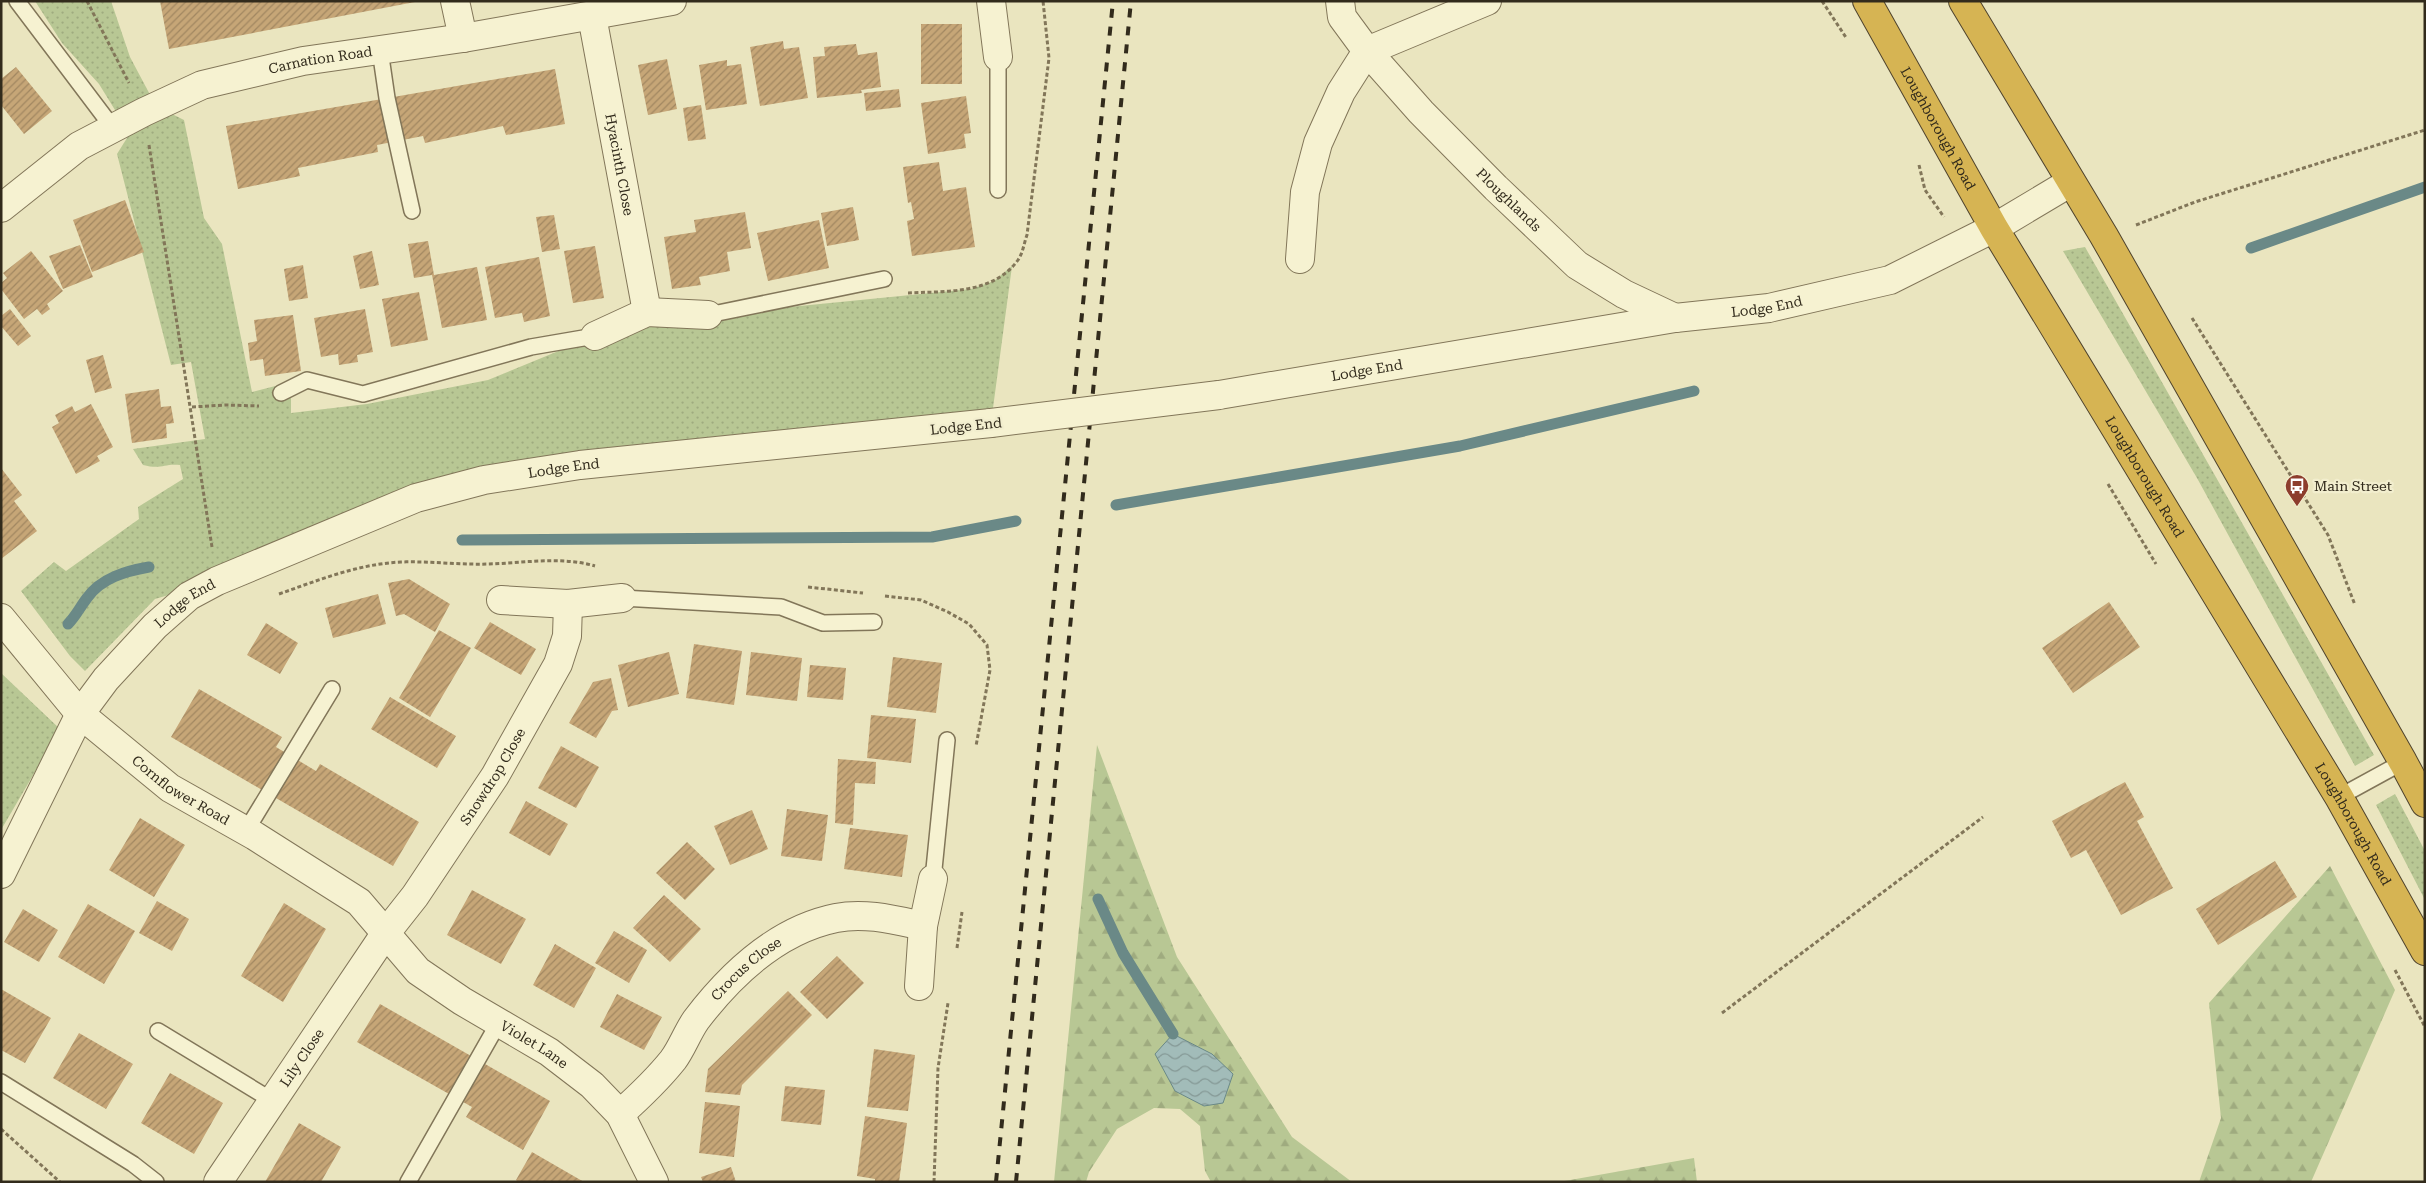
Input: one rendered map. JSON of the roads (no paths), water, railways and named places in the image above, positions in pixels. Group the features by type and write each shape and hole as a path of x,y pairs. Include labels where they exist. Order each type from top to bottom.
{"highway":[{"name":"Loughborough Road","path":"1867,1 1994,228 2153,494 2339,797 2425,952"},
{"path":"1963,1 2104,236 2404,762 2425,803"}],"street":[{"path":"455,1 463,38"},
{"name":"Carnation Road","path":"1,208 80,146 144,112 202,86 304,61 463,38 672,1"},
{"path":"990,1 998,57"},
{"name":"Ploughlands","path":"1340,1 1342,17 1367,50 1428,119 1496,188 1577,265 1624,294 1676,318"},
{"path":"1300,259 1305,192 1318,143 1341,92 1367,50 1487,1"},
{"name":"Hyacinth Close","path":"592,16 647,312"},
{"name":"Lodge End","path":"1,874 80,714 106,679 155,626 189,596 218,581 416,498 484,480 580,465 991,423 1219,395 1676,318 1769,308 1890,280 1994,228 2071,182"},
{"path":"595,336 647,312 708,315"},
{"path":"501,600 568,604 622,598"},
{"name":"Snowdrop Close","path":"384,934 415,896 495,776 558,664 567,636 568,604"},
{"name":"Cornflower Road","path":"1,618 80,714 170,788 246,831 359,902 384,934"},
{"path":"919,986 922,926 933,879"},
{"name":"Crocus Close","path":"620,1114 649,1088 667,1066 694,1022 721,990 753,958 794,932 837,917 880,917 922,926"},
{"name":"Violet Lane","path":"384,934 418,972 549,1052 585,1079 620,1114 654,1182"},
{"name":"Lily Close","path":"218,1182 384,934"}],"lane":[{"path":"17,1 113,128"},
{"path":"380,50 387,98 412,211"},
{"path":"998,57 998,190"},
{"path":"708,315 884,279"},
{"path":"281,393 307,380 363,394 531,347 595,336"},
{"path":"622,598 781,607 823,623 874,622"},
{"path":"246,831 332,689"},
{"path":"933,879 947,740"},
{"path":"2339,797 2404,762"},
{"path":"408,1182 499,1022"},
{"path":"158,1031 273,1101"},
{"path":"1,1082 133,1164 156,1182"}],"water":[{"path":"1173,1034 1212,1054 1233,1074 1223,1103 1204,1106 1175,1091 1155,1054"}],"waterway":[{"path":"2251,248 2425,187"},
{"path":"1116,505 1460,446 1694,391"},
{"path":"462,540 932,537 1016,521"},
{"path":"68,624 99,585 123,573 149,567"},
{"path":"1098,899 1123,953 1173,1034"}],"railway":[{"path":"996,1182 1113,1"},
{"path":"1016,1182 1131,1"}],"place":[{"name":"Main Street","path":"2297,507"}]}
